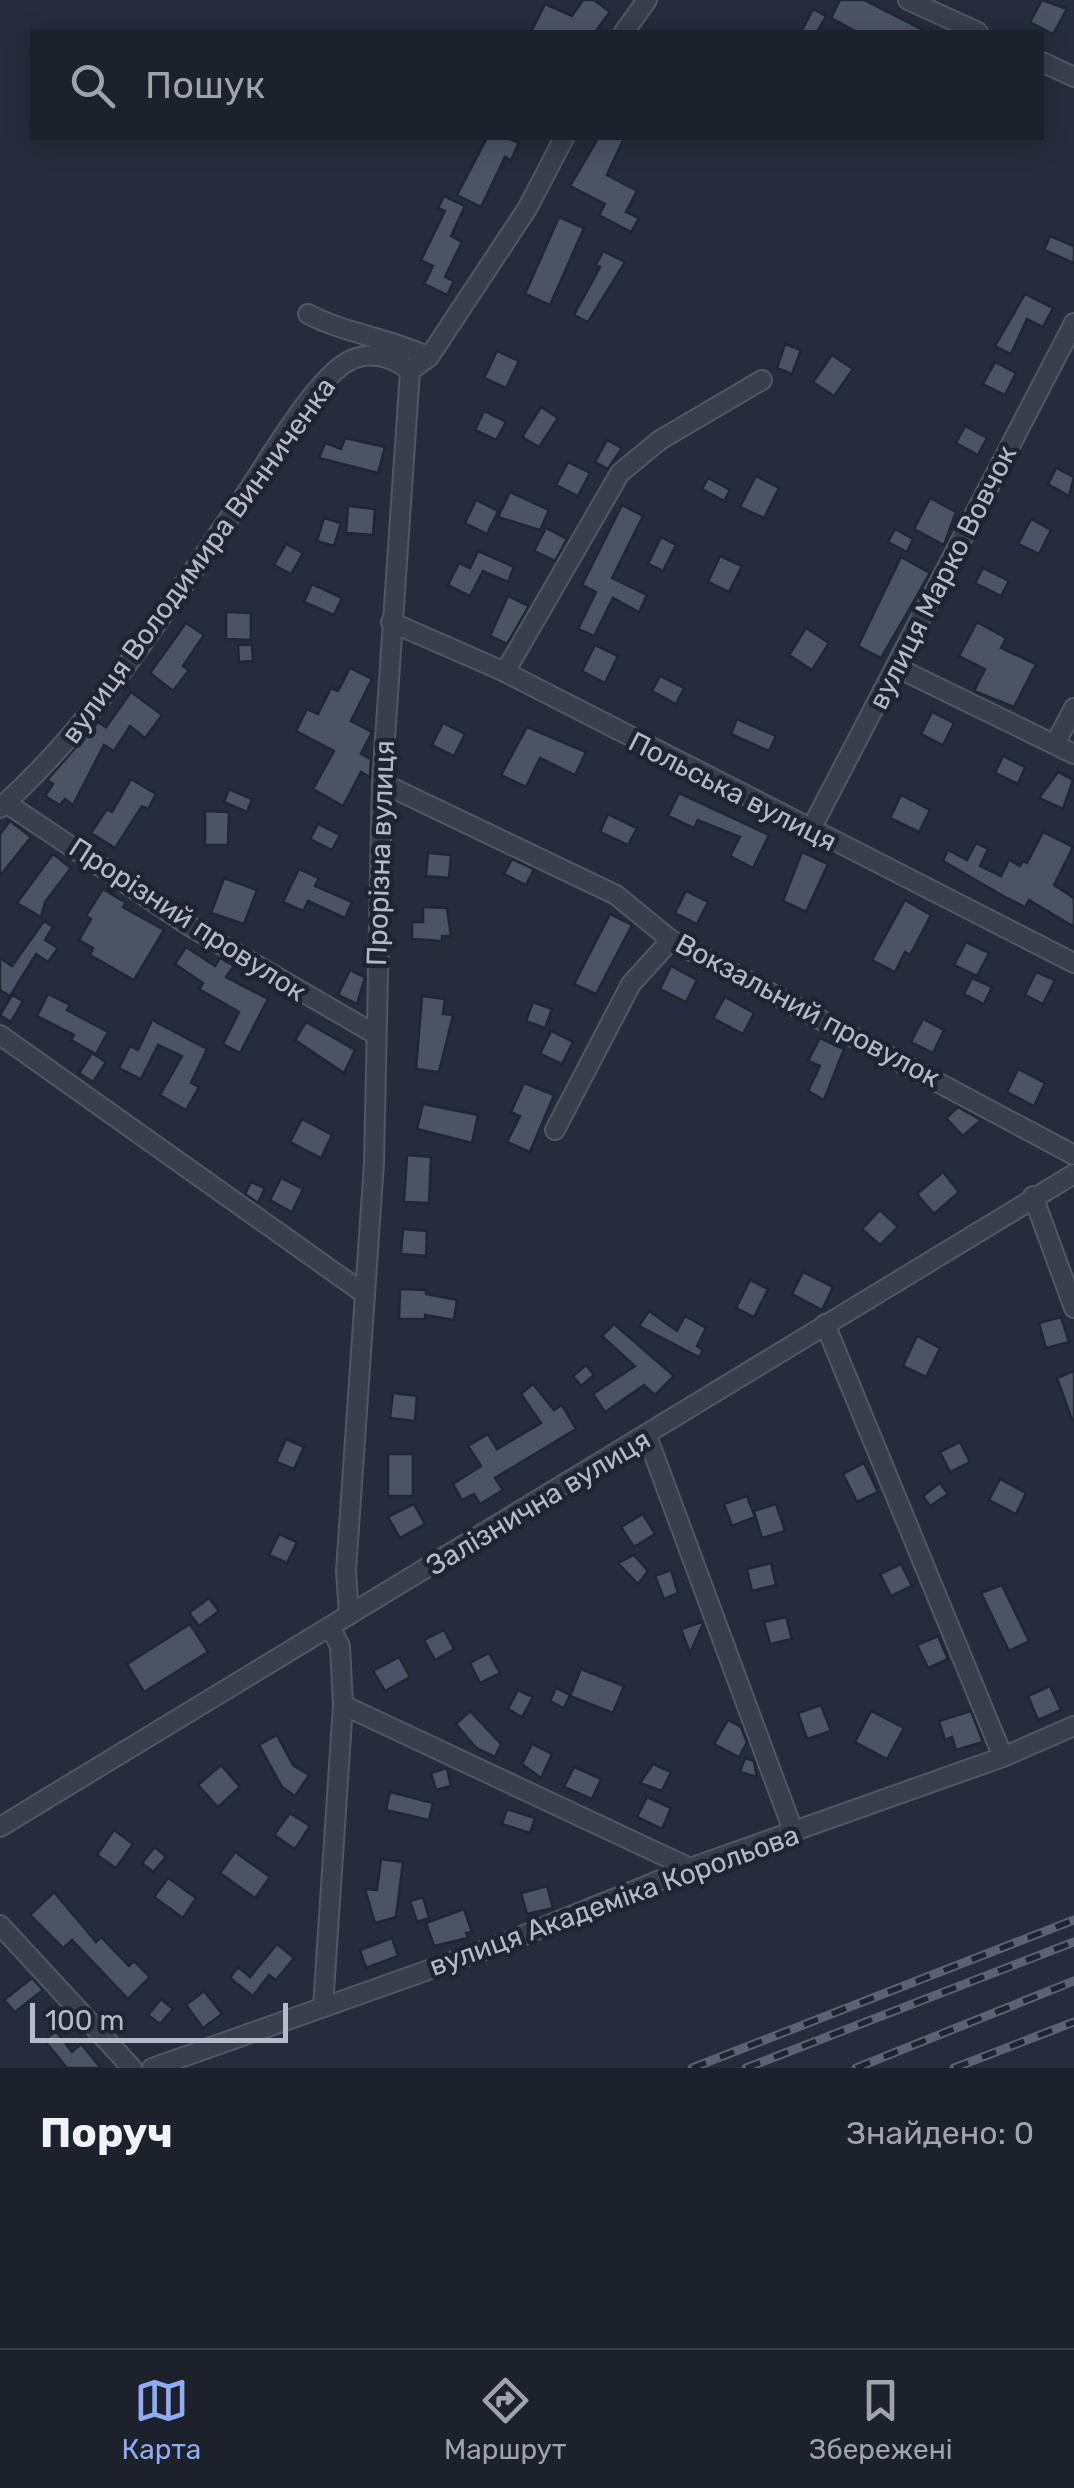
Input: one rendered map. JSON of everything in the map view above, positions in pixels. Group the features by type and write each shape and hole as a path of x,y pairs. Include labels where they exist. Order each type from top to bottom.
{"street":[{"path":"625,30 647,0"},
{"path":"908,0 974,30"},
{"path":"1044,63 1074,77"},
{"path":"410,371 429,357 527,209 563,140"},
{"path":"308,314 331,326 400,343 429,357"},
{"name":"вулиця Марко Вовчок","path":"810,831 1074,323"},
{"name":"вулиця Володимира Винниченка","path":"3,805 74,733 147,638 307,405 345,363 369,354 398,362 410,371"},
{"name":"Прорізна вулиця","path":"349,1616 346,1572 362,1292 374,1163 373,1033 382,783 410,371"},
{"path":"505,672 620,473 660,440 762,380"},
{"name":"Польська вулиця","path":"391,622 505,672 1074,963"},
{"path":"896,667 1074,754"},
{"path":"1055,744 1074,708"},
{"name":"Вокзальний провулок","path":"382,783 616,895 671,940 1074,1155"},
{"name":"Прорізний провулок","path":"3,805 191,926 373,1033"},
{"path":"555,1130 631,984 671,940"},
{"path":"0,1036 362,1292"},
{"name":"Залізнична вулиця","path":"0,1827 1074,1174"},
{"path":"1033,1196 1074,1308"},
{"path":"825,1324 1004,1757"},
{"path":"647,1436 794,1833"},
{"path":"323,2007 344,1706 340,1646 330,1627"},
{"path":"344,1706 690,1868"},
{"name":"вулиця Академіка Корольова","path":"152,2068 500,1945 690,1868 1004,1757 1074,1726"},
{"path":"0,1926 132,2068"}],"building":[{"path":"583,0 594,0 610,12 596,30 532,30 545,4 572,16"},
{"path":"840,0 864,0 923,30 853,30 831,18"},
{"path":"1042,0 1067,9 1053,34 1030,22"},
{"path":"813,9 826,16 818,30 802,30"},
{"path":"486,140 519,143 511,160 505,157 481,207 457,195"},
{"path":"597,140 623,140 607,175 637,191 626,212 639,218 631,232 599,215 605,204 570,186"},
{"path":"444,196 465,206 451,236 462,242 445,277 454,281 447,295 424,284 433,266 421,260 445,211 438,208"},
{"path":"559,217 584,228 550,305 525,294"},
{"path":"1050,236 1074,246 1074,263 1044,250"},
{"path":"603,251 625,262 588,322 574,315 600,267 596,265"},
{"path":"1025,294 1053,308 1043,327 1027,319 1011,354 995,346"},
{"path":"785,344 801,350 792,374 777,368"},
{"path":"497,351 519,361 506,388 484,378"},
{"path":"832,355 853,369 834,396 813,382"},
{"path":"995,362 1016,373 1005,395 983,384"},
{"path":"541,407 558,418 539,447 522,437"},
{"path":"484,411 506,422 496,440 475,430"},
{"path":"965,426 987,438 978,455 956,443"},
{"path":"345,438 385,447 378,473 319,458 325,443 341,449"},
{"path":"607,440 622,448 608,469 595,462"},
{"path":"568,462 590,473 578,496 556,485"},
{"path":"1056,468 1074,477 1069,496 1048,484"},
{"path":"756,476 779,488 764,518 740,507"},
{"path":"708,478 730,490 724,501 702,489"},
{"path":"510,492 549,510 540,530 498,517"},
{"path":"930,498 956,512 944,545 914,529"},
{"path":"476,500 498,511 487,534 465,523"},
{"path":"622,505 643,516 612,578 647,595 639,612 613,598 594,636 578,629 596,592 582,585"},
{"path":"348,506 375,509 373,535 346,533"},
{"path":"324,518 341,523 334,546 317,541"},
{"path":"1031,519 1051,530 1039,554 1018,544"},
{"path":"546,528 567,539 555,561 534,551"},
{"path":"895,529 913,539 907,552 888,542"},
{"path":"661,537 676,545 663,571 648,564"},
{"path":"286,544 303,553 291,574 274,565"},
{"path":"478,551 514,567 508,582 483,571 470,596 448,585 459,563 470,568"},
{"path":"720,556 742,566 729,592 708,582"},
{"path":"901,557 930,573 881,658 858,646"},
{"path":"983,568 1009,581 1001,596 975,583"},
{"path":"312,584 342,598 334,615 304,602"},
{"path":"508,596 529,606 507,644 490,636"},
{"path":"226,612 251,613 251,640 226,639"},
{"path":"977,622 1006,638 1001,648 1036,664 1014,707 974,691 985,669 959,656"},
{"path":"186,623 204,635 183,666 189,670 173,691 150,673"},
{"path":"806,628 829,643 812,670 789,655"},
{"path":"238,645 252,645 253,661 239,662"},
{"path":"595,645 618,656 605,683 582,671"},
{"path":"350,668 372,679 351,721 372,732 361,754 371,759 370,777 361,772 343,806 313,789 334,751 296,731 307,709 318,714 331,688 338,691"},
{"path":"660,676 684,688 676,704 652,691"},
{"path":"131,692 162,715 145,738 130,726 114,751 104,745 73,805 65,799 60,805 45,796 53,784 47,780 98,722 106,727"},
{"path":"932,712 954,723 943,745 921,734"},
{"path":"737,719 776,736 769,751 731,734"},
{"path":"443,723 465,734 454,756 432,745"},
{"path":"527,727 586,752 575,775 540,758 526,787 501,775"},
{"path":"1003,756 1025,767 1018,784 995,773"},
{"path":"1058,772 1073,780 1063,809 1039,798"},
{"path":"131,779 156,794 148,809 142,806 115,848 91,833 107,809 112,812"},
{"path":"229,789 252,799 247,812 224,802"},
{"path":"679,793 769,835 753,868 730,856 740,837 698,820 694,828 668,816"},
{"path":"901,795 930,810 919,832 890,818"},
{"path":"205,811 229,812 228,845 205,845"},
{"path":"608,814 637,828 628,845 600,832"},
{"path":"10,821 31,837 0,876 0,834"},
{"path":"318,824 340,835 332,850 310,839"},
{"path":"1043,832 1073,847 1054,885 1074,898 1074,927 1029,900 1025,907 1005,897 943,861 948,850 967,860 976,843 988,849 980,866 1001,876 1009,860 1020,866 1023,861 1027,863"},
{"path":"802,852 828,864 806,912 783,901"},
{"path":"428,853 451,855 449,878 426,876"},
{"path":"53,854 71,868 45,902 41,917 17,903"},
{"path":"512,859 534,869 526,885 504,874"},
{"path":"299,869 319,878 315,886 352,902 345,918 308,901 303,911 283,902"},
{"path":"224,878 257,890 244,924 211,913"},
{"path":"103,889 126,903 123,907 164,930 134,980 90,955 93,948 79,940 91,919 86,916"},
{"path":"686,891 708,902 697,924 675,913"},
{"path":"905,900 931,915 910,955 905,952 895,972 872,960"},
{"path":"423,907 447,908 451,936 442,936 442,941 412,939 412,922 423,922"},
{"path":"610,914 632,925 596,994 574,984"},
{"path":"44,921 53,927 45,940 58,948 48,962 36,954 10,996 0,990 0,958 12,966"},
{"path":"966,942 989,953 977,976 954,965"},
{"path":"186,947 215,966 220,958 234,966 226,977 268,999 240,1053 223,1044 239,1012 199,989 203,983 175,964"},
{"path":"671,966 697,980 686,1002 660,989"},
{"path":"350,970 365,977 357,1004 338,995"},
{"path":"1036,972 1055,980 1043,1004 1025,995"},
{"path":"972,978 992,987 984,1004 964,994"},
{"path":"48,994 70,1005 67,1010 108,1032 96,1054 71,1040 74,1035 37,1016"},
{"path":"12,995 23,1001 11,1022 0,1015"},
{"path":"422,996 445,999 443,1014 453,1015 439,1072 416,1069"},
{"path":"725,997 754,1013 743,1034 713,1018"},
{"path":"533,1002 552,1009 545,1028 526,1021"},
{"path":"923,1019 944,1030 933,1053 911,1042"},
{"path":"152,1020 207,1049 191,1083 199,1087 186,1110 160,1095 182,1056 158,1045 141,1079 119,1068 130,1046 138,1050"},
{"path":"306,1022 355,1050 344,1073 295,1040"},
{"path":"551,1031 573,1042 562,1064 540,1054"},
{"path":"820,1038 844,1049 824,1100 808,1091 820,1066 808,1061"},
{"path":"92,1053 106,1062 93,1082 79,1073"},
{"path":"1018,1069 1045,1083 1034,1106 1007,1092"},
{"path":"524,1083 554,1095 530,1152 507,1142 520,1116 511,1112"},
{"path":"423,1104 478,1115 472,1143 417,1129"},
{"path":"958,1107 981,1120 963,1136 946,1118"},
{"path":"302,1119 332,1135 321,1158 290,1142"},
{"path":"407,1155 431,1157 429,1203 404,1202"},
{"path":"943,1172 959,1192 934,1214 917,1194"},
{"path":"281,1178 303,1189 292,1212 270,1200"},
{"path":"251,1182 265,1188 258,1203 245,1194"},
{"path":"880,1210 898,1227 880,1245 862,1229"},
{"path":"403,1229 427,1231 426,1256 401,1254"},
{"path":"803,1272 833,1287 822,1310 792,1294"},
{"path":"750,1280 768,1289 754,1317 736,1308"},
{"path":"400,1289 426,1290 426,1294 457,1300 454,1320 425,1315 425,1319 399,1319"},
{"path":"649,1311 677,1331 685,1316 706,1328 697,1346 703,1350 699,1357 639,1326"},
{"path":"1061,1317 1069,1342 1046,1348 1039,1323"},
{"path":"614,1324 674,1376 655,1395 644,1385 605,1412 593,1394 635,1366 602,1336"},
{"path":"917,1336 940,1348 926,1377 903,1366"},
{"path":"586,1365 594,1375 581,1386 573,1376"},
{"path":"1074,1371 1074,1420 1072,1420 1057,1378"},
{"path":"533,1384 554,1410 562,1405 576,1429 495,1478 503,1490 480,1504 474,1494 462,1500 453,1484 481,1466 468,1446 488,1434 497,1449 541,1423 521,1394"},
{"path":"393,1393 417,1396 415,1421 390,1418"},
{"path":"286,1439 304,1447 294,1469 276,1462"},
{"path":"960,1442 970,1462 950,1472 940,1452"},
{"path":"388,1454 413,1454 413,1496 388,1496"},
{"path":"864,1463 878,1492 857,1502 843,1474"},
{"path":"1000,1479 1026,1493 1016,1514 989,1500"},
{"path":"940,1483 948,1494 930,1506 923,1496"},
{"path":"747,1496 755,1517 732,1526 724,1504"},
{"path":"414,1504 425,1524 400,1538 388,1517"},
{"path":"776,1504 785,1531 762,1538 754,1511"},
{"path":"643,1514 655,1534 634,1547 621,1527"},
{"path":"279,1534 297,1542 287,1563 269,1555"},
{"path":"634,1555 648,1571 638,1584 618,1563"},
{"path":"771,1563 776,1585 752,1591 747,1569"},
{"path":"901,1564 912,1586 891,1596 880,1574"},
{"path":"671,1570 678,1593 664,1599 655,1576"},
{"path":"1002,1585 1029,1641 1009,1651 981,1593"},
{"path":"209,1598 219,1611 199,1626 189,1613"},
{"path":"786,1617 792,1639 770,1644 764,1622"},
{"path":"190,1624 208,1652 144,1692 127,1664"},
{"path":"703,1624 690,1653 681,1629"},
{"path":"444,1630 454,1649 435,1660 424,1640"},
{"path":"938,1636 948,1659 928,1668 917,1645"},
{"path":"489,1653 500,1673 480,1683 470,1663"},
{"path":"399,1657 410,1677 385,1691 373,1671"},
{"path":"581,1669 624,1686 613,1713 570,1696"},
{"path":"1050,1686 1061,1710 1038,1720 1028,1696"},
{"path":"556,1688 570,1695 564,1708 550,1701"},
{"path":"518,1690 533,1697 522,1717 508,1709"},
{"path":"821,1705 831,1731 807,1739 798,1713"},
{"path":"470,1711 501,1744 495,1757 476,1748 456,1724"},
{"path":"871,1711 904,1728 887,1759 855,1742"},
{"path":"971,1711 983,1742 956,1750 952,1737 945,1740 939,1721"},
{"path":"728,1720 741,1727 747,1742 739,1757 714,1744"},
{"path":"277,1735 293,1765 309,1775 295,1796 282,1787 259,1745"},
{"path":"532,1744 552,1754 541,1778 522,1764"},
{"path":"745,1758 754,1761 757,1777 740,1772"},
{"path":"653,1764 671,1772 662,1791 640,1783"},
{"path":"221,1765 240,1787 218,1807 198,1785"},
{"path":"574,1767 601,1779 592,1799 564,1787"},
{"path":"447,1768 451,1786 436,1790 431,1773"},
{"path":"390,1792 433,1803 429,1820 386,1810"},
{"path":"647,1797 671,1808 662,1829 637,1817"},
{"path":"507,1809 535,1818 530,1833 502,1824"},
{"path":"290,1813 310,1826 295,1849 274,1835"},
{"path":"114,1830 133,1844 116,1868 97,1855"},
{"path":"155,1847 166,1857 153,1872 142,1863"},
{"path":"235,1852 270,1877 255,1898 220,1873"},
{"path":"381,1859 403,1862 396,1917 375,1923 365,1889 377,1890"},
{"path":"168,1878 196,1898 183,1918 154,1897"},
{"path":"547,1886 553,1908 527,1914 521,1893"},
{"path":"54,1892 96,1942 101,1937 129,1966 134,1961 150,1977 128,1999 72,1940 63,1948 30,1915"},
{"path":"423,1897 429,1918 417,1922 410,1901"},
{"path":"464,1909 472,1932 466,1933 468,1938 434,1946 426,1923"},
{"path":"392,1938 398,1956 366,1968 360,1950"},
{"path":"277,1944 294,1958 276,1980 269,1975 253,1996 230,1978 238,1967 250,1977"},
{"path":"32,1978 43,1990 15,2012 4,2000"},
{"path":"204,1991 222,2014 203,2028 186,2005"},
{"path":"161,1999 173,2009 160,2024 148,2015"},
{"path":"56,2031 72,2052 81,2044 101,2068 67,2068 44,2040"}],"railway":[{"path":"692,2068 1074,1920"},
{"path":"746,2068 1074,1942"},
{"path":"856,2068 1074,1981"},
{"path":"954,2068 1074,2022"}]}
